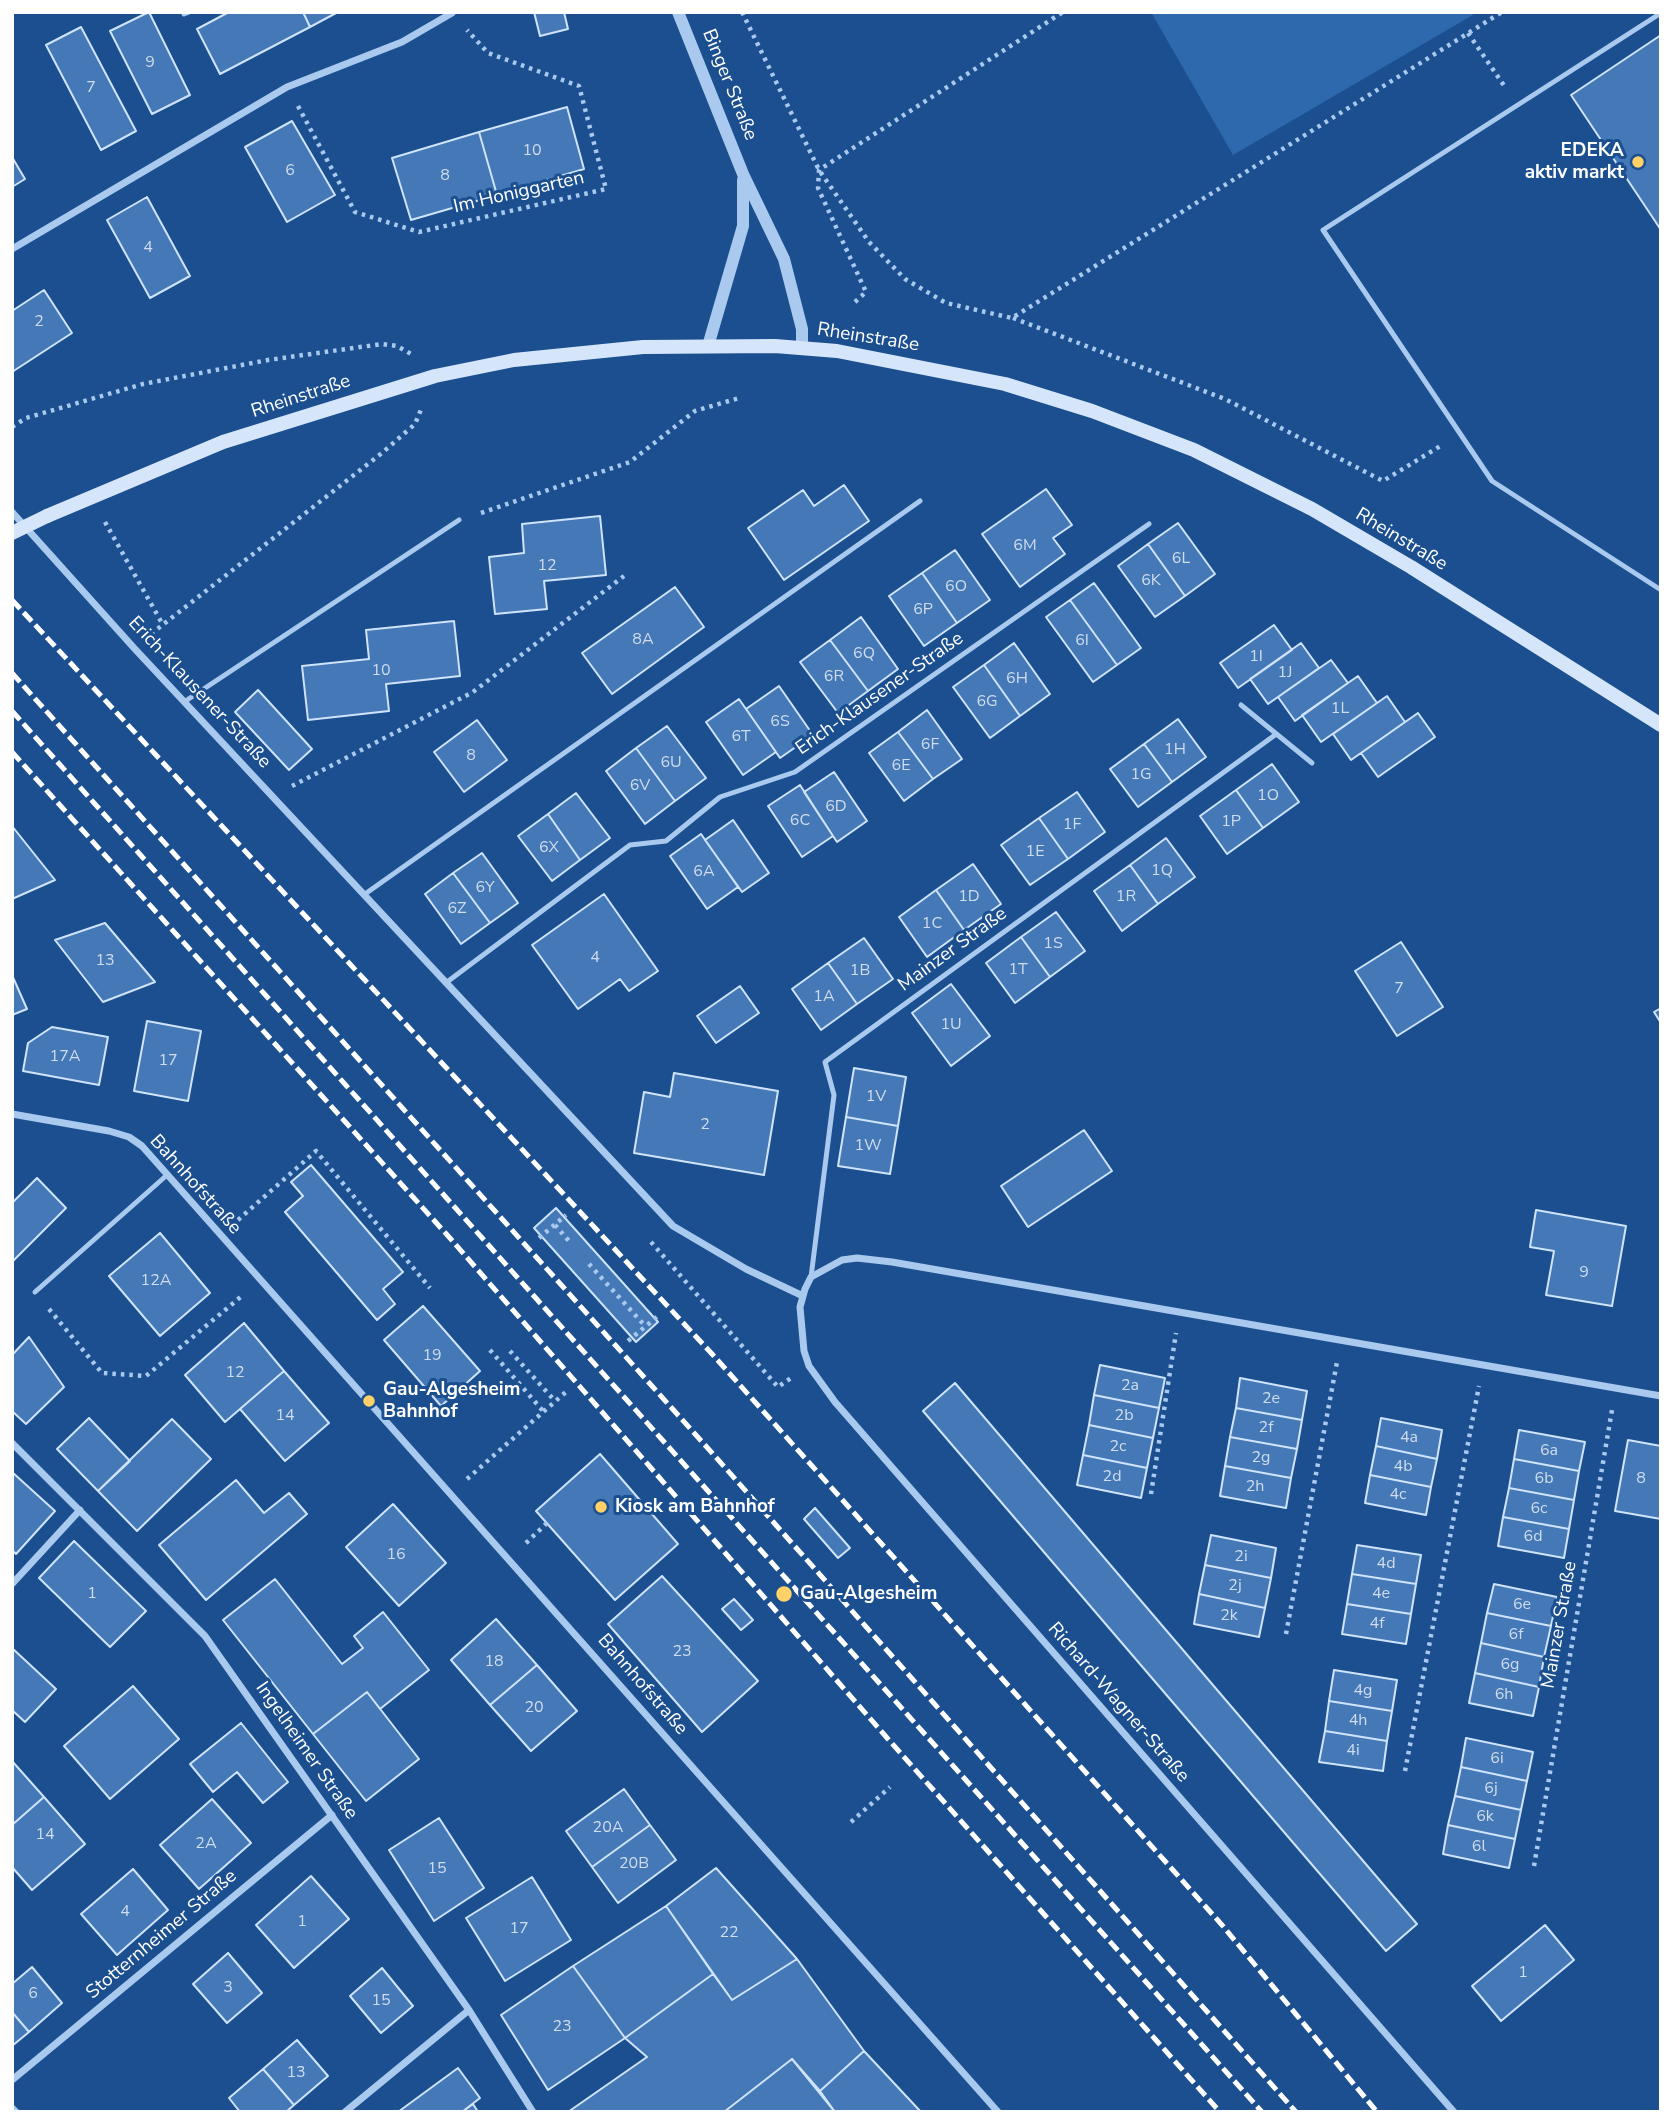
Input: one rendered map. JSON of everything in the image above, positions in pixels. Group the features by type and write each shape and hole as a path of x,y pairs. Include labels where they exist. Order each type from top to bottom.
{"main road":[{"name":"Rheinstraße","path":"12,533 91,496 223,442 435,376 514,360 585,352 708,346 802,348 911,363 1005,384 1092,411 1194,450 1312,509 1400,560 1661,725"}],"street":[{"name":"Binger Straße","path":"678,12 743,174 784,259 802,329 802,348"},
{"path":"12,249 287,87 402,42 452,13"},
{"name":"Binger Straße","path":"708,346 743,226 743,174"},
{"name":"Erich-Klausener-Straße","path":"12,512 134,648 187,701 673,1226 746,1269 803,1296"},
{"name":"Bahnhofstraße","path":"12,1114 129,1137 142,1146 998,2112"},
{"path":"811,1277 824,1267 857,1258 1661,1396"},
{"name":"Mainzer Straße","path":"803,1296 811,1277"},
{"name":"Richard-Wagner-Straße","path":"803,1296 801,1336 809,1366 835,1402 1454,2112"},
{"name":"Ingelheimer Straße","path":"12,1443 205,1636 468,2010 533,2112"},
{"path":"12,1584 80,1510"},
{"name":"Stotternheimer Straße","path":"12,2080 332,1815"},
{"path":"345,2112 468,2010"}],"lane":[{"path":"1661,13 1323,230 1492,481 1661,590"},
{"path":"365,894 920,501"},
{"path":"187,701 459,520"},
{"name":"Erich-Klausener-Straße","path":"447,982 630,845 666,841 720,797 795,772 1149,524"},
{"path":"1241,705 1312,763"},
{"name":"Mainzer Straße","path":"811,1277 834,1095 825,1062 1275,735"},
{"path":"35,1292 167,1175"}],"path":[{"path":"742,12 819,170 869,242 905,279 946,303 1012,318 1225,399 1383,481 1459,432"},
{"path":"819,170 1063,12"},
{"path":"1012,318 1502,12"},
{"name":"Im Honiggarten","path":"287,87 355,212 419,232 606,190 579,86 488,53 452,13"},
{"path":"1468,33 1517,104"},
{"path":"819,170 818,188 866,292 855,302"},
{"path":"12,427 26,418 144,384 268,360 382,344 411,353 435,376 415,424 134,648"},
{"path":"459,520 630,462 695,411 739,398"},
{"path":"91,496 163,625"},
{"path":"274,796 473,692 624,576"},
{"path":"220,1236 316,1151 430,1288"},
{"path":"539,1238 566,1215"},
{"path":"555,1224 569,1241"},
{"path":"650,1240 778,1387 809,1366"},
{"path":"589,1264 646,1327"},
{"path":"35,1292 102,1373 146,1376 260,1281"},
{"path":"1151,1494 1179,1312"},
{"path":"628,1341 658,1316"},
{"path":"1286,1634 1341,1340"},
{"path":"490,1350 543,1411"},
{"path":"510,1351 555,1401"},
{"path":"1405,1771 1483,1365"},
{"name":"Mainzer Straße","path":"1534,1866 1616,1388"},
{"path":"450,1493 567,1391"},
{"path":"534,1535 547,1523"},
{"path":"851,1822 890,1787"}],"shaded area":[{"path":"1151,12 1478,12 1233,155"}],"building":[{"path":"149,12 190,95 152,114 110,31"},
{"path":"229,12 303,12 310,27 220,74 197,29"},
{"path":"303,12 338,12 310,27"},
{"path":"534,12 564,12 568,29 540,36"},
{"path":"81,27 136,131 101,150 46,45"},
{"name":"EDEKA aktiv markt","path":"1661,35 1661,230 1571,95"},
{"path":"567,107 584,169 497,195 479,132"},
{"path":"292,121 335,195 287,222 245,147"},
{"path":"479,132 497,195 411,220 392,158"},
{"path":"12,157 25,179 12,187"},
{"path":"147,197 190,276 150,298 107,220"},
{"path":"44,290 72,333 12,372 12,311"},
{"path":"844,485 869,521 784,580 748,528 803,490 814,506"},
{"path":"1046,489 1072,525 1053,538 1065,554 1020,587 982,534"},
{"path":"600,516 606,575 544,581 547,609 495,614 489,557 524,553 522,524"},
{"path":"1178,523 1215,574 1185,596 1148,544"},
{"path":"1148,544 1185,596 1155,617 1118,566"},
{"path":"955,550 990,600 957,623 922,573"},
{"path":"922,573 957,623 924,646 889,596"},
{"path":"1094,583 1141,648 1117,665 1070,600"},
{"path":"675,587 704,627 612,694 582,653"},
{"path":"1070,600 1117,665 1093,682 1046,617"},
{"path":"861,617 898,669 868,691 830,640"},
{"path":"454,621 460,676 386,684 389,711 308,720 302,666 369,659 366,630"},
{"path":"1274,625 1292,650 1238,688 1220,663"},
{"path":"830,640 868,691 838,713 800,662"},
{"path":"1014,643 1050,694 1020,716 984,665"},
{"path":"1301,643 1319,668 1268,704 1250,679"},
{"path":"1331,660 1348,683 1295,721 1278,697"},
{"path":"984,665 1020,716 990,738 953,687"},
{"path":"1358,676 1377,703 1321,742 1302,715"},
{"path":"779,686 813,735 780,758 746,709"},
{"path":"258,690 312,749 289,770 235,712"},
{"path":"1387,696 1405,722 1351,760 1333,734"},
{"path":"739,699 776,752 743,775 706,722"},
{"path":"927,710 962,759 933,779 898,732"},
{"path":"1418,713 1435,737 1378,777 1361,753"},
{"path":"1178,719 1206,757 1172,782 1144,744"},
{"path":"477,720 507,760 464,792 434,752"},
{"path":"667,726 706,778 675,801 636,748"},
{"path":"898,732 933,779 904,801 869,753"},
{"path":"1144,744 1172,782 1138,807 1110,769"},
{"path":"636,748 675,801 645,824 606,771"},
{"path":"1272,764 1299,802 1263,828 1236,790"},
{"path":"834,772 867,821 837,842 804,792"},
{"path":"800,785 833,836 802,857 768,806"},
{"path":"1236,790 1263,828 1227,854 1200,816"},
{"path":"1077,792 1105,832 1068,859 1039,818"},
{"path":"576,793 610,838 580,860 548,814"},
{"path":"548,814 580,860 552,881 518,836"},
{"path":"1039,818 1068,859 1030,885 1001,845"},
{"path":"733,820 769,873 742,892 705,840"},
{"path":"12,826 55,880 12,899"},
{"path":"701,834 738,887 707,909 670,856"},
{"path":"1166,838 1195,877 1158,904 1130,865"},
{"path":"482,853 518,903 490,923 453,873"},
{"path":"973,864 1001,904 964,930 936,890"},
{"path":"1130,865 1158,904 1122,931 1094,891"},
{"path":"453,873 490,923 461,944 425,894"},
{"path":"936,890 964,930 927,957 899,917"},
{"path":"604,894 658,971 629,991 620,979 578,1009 532,945"},
{"path":"1056,912 1085,951 1050,977 1021,937"},
{"path":"105,923 155,982 103,1002 55,940"},
{"path":"1021,937 1050,977 1015,1003 986,963"},
{"path":"864,938 893,979 857,1004 828,963"},
{"path":"1401,942 1443,1007 1397,1036 1355,971"},
{"path":"828,963 857,1004 821,1030 792,989"},
{"path":"12,975 27,1009 12,1015"},
{"path":"951,984 990,1036 951,1066 912,1013"},
{"path":"740,986 759,1013 716,1043 697,1016"},
{"path":"1661,1008 1661,1023 1654,1012"},
{"path":"147,1021 201,1031 188,1101 134,1091"},
{"path":"52,1027 108,1037 99,1085 23,1071 28,1043"},
{"path":"854,1068 906,1077 898,1126 846,1117"},
{"path":"674,1073 778,1091 764,1175 634,1153 644,1092 670,1097"},
{"path":"846,1117 898,1126 890,1174 838,1166"},
{"path":"1084,1130 1112,1171 1028,1227 1001,1186"},
{"path":"311,1165 403,1272 383,1289 395,1304 377,1320 285,1212 303,1196 291,1182"},
{"path":"37,1178 66,1208 12,1262 12,1203"},
{"path":"556,1208 658,1322 636,1342 534,1228"},
{"path":"1536,1210 1626,1226 1612,1306 1546,1295 1554,1251 1530,1247"},
{"path":"160,1233 210,1293 160,1336 109,1276"},
{"path":"423,1306 480,1371 441,1406 384,1340"},
{"path":"244,1323 284,1371 225,1422 185,1375"},
{"path":"29,1337 64,1387 26,1424 12,1411 12,1355"},
{"path":"1100,1365 1165,1378 1159,1408 1094,1395"},
{"path":"284,1371 329,1423 285,1461 240,1409"},
{"path":"1240,1378 1307,1391 1302,1420 1236,1408"},
{"path":"955,1383 1417,1924 1386,1951 923,1411"},
{"path":"1094,1395 1159,1408 1153,1438 1089,1425"},
{"path":"1236,1408 1302,1420 1297,1449 1230,1437"},
{"path":"89,1418 130,1461 98,1491 57,1449"},
{"path":"1381,1418 1442,1430 1437,1459 1376,1446"},
{"path":"172,1419 211,1459 137,1531 98,1491"},
{"path":"1089,1425 1153,1438 1147,1468 1083,1455"},
{"path":"1519,1430 1585,1442 1579,1471 1514,1459"},
{"path":"1230,1437 1297,1449 1291,1478 1225,1466"},
{"path":"1628,1440 1661,1446 1661,1519 1615,1511"},
{"path":"1376,1446 1437,1459 1431,1487 1370,1475"},
{"path":"600,1454 678,1544 615,1600 536,1511"},
{"path":"1083,1455 1147,1468 1141,1498 1077,1485"},
{"path":"1514,1459 1579,1471 1574,1500 1509,1488"},
{"path":"1225,1466 1291,1478 1286,1508 1220,1496"},
{"path":"12,1472 55,1511 16,1554 12,1550"},
{"path":"1370,1475 1431,1487 1426,1515 1365,1503"},
{"path":"236,1480 264,1513 289,1493 307,1514 206,1600 159,1545"},
{"path":"1509,1488 1574,1500 1569,1529 1503,1517"},
{"path":"393,1504 446,1563 399,1606 346,1547"},
{"path":"815,1508 850,1548 838,1558 804,1519"},
{"path":"1503,1517 1569,1529 1564,1558 1498,1546"},
{"path":"1211,1535 1276,1548 1271,1578 1205,1565"},
{"path":"74,1541 146,1611 110,1647 39,1578"},
{"path":"1357,1545 1421,1555 1416,1584 1352,1574"},
{"path":"1205,1565 1271,1578 1265,1608 1199,1594"},
{"path":"1352,1574 1416,1584 1411,1614 1347,1604"},
{"path":"662,1576 758,1681 702,1732 608,1624"},
{"path":"275,1579 342,1664 363,1648 354,1636 383,1612 429,1670 380,1709 367,1692 313,1734 223,1620"},
{"path":"1494,1584 1557,1597 1551,1626 1487,1613"},
{"path":"1199,1594 1265,1608 1259,1637 1194,1624"},
{"path":"734,1599 753,1620 741,1630 722,1609"},
{"path":"1347,1604 1411,1614 1406,1644 1342,1634"},
{"path":"1487,1613 1551,1626 1544,1657 1481,1643"},
{"path":"496,1619 537,1665 490,1705 451,1660"},
{"path":"1481,1643 1544,1657 1539,1687 1475,1673"},
{"path":"12,1648 56,1689 25,1722 12,1710"},
{"path":"537,1665 577,1711 531,1751 490,1705"},
{"path":"1334,1670 1397,1680 1392,1711 1329,1701"},
{"path":"1475,1673 1539,1687 1533,1716 1469,1703"},
{"path":"133,1686 179,1739 110,1799 64,1746"},
{"path":"367,1692 419,1759 366,1801 313,1734"},
{"path":"1329,1701 1392,1711 1387,1741 1325,1731"},
{"path":"241,1723 288,1782 263,1803 237,1772 213,1792 190,1764"},
{"path":"1325,1731 1387,1741 1383,1771 1319,1762"},
{"path":"1466,1738 1533,1752 1527,1781 1461,1767"},
{"path":"12,1761 44,1797 12,1825"},
{"path":"1461,1767 1527,1781 1521,1810 1455,1796"},
{"path":"624,1789 650,1825 592,1867 566,1831"},
{"path":"1455,1796 1521,1810 1515,1839 1448,1825"},
{"path":"44,1797 85,1844 32,1890 12,1867 12,1825"},
{"path":"212,1799 251,1843 199,1889 160,1845"},
{"path":"439,1818 484,1888 434,1921 389,1850"},
{"path":"650,1825 676,1860 618,1903 592,1867"},
{"path":"1448,1825 1515,1839 1509,1868 1443,1854"},
{"path":"716,1868 797,1959 732,2000 666,1906"},
{"path":"133,1869 168,1910 117,1955 81,1914"},
{"path":"311,1876 349,1919 294,1968 256,1925"},
{"path":"532,1877 571,1940 505,1981 466,1918"},
{"path":"666,1906 713,1974 625,2038 573,1966"},
{"path":"1545,1925 1574,1960 1501,2021 1472,1986"},
{"path":"228,1953 262,1993 227,2023 193,1984"},
{"path":"797,1959 864,2051 820,2091 792,2059 724,2112 568,2112 647,2057 625,2038 713,1974 732,2000"},
{"path":"573,1966 625,2038 548,2090 501,2015"},
{"path":"32,1967 62,2003 29,2032 12,2012 12,1984"},
{"path":"382,1968 413,2006 381,2033 350,1996"},
{"path":"12,2012 29,2032 12,2046"},
{"path":"297,2040 328,2076 294,2105 263,2069"},
{"path":"864,2051 921,2112 835,2112 820,2091"},
{"path":"792,2059 835,2112 724,2112"},
{"path":"458,2068 480,2098 462,2112 398,2112"},
{"path":"263,2069 294,2105 286,2112 240,2112 229,2098"},
{"path":"473,2104 478,2112 462,2112"}],"railway":[{"path":"12,600 713,1355 1222,1925 1377,2112"},
{"path":"12,673 713,1454 1296,2112"},
{"path":"12,711 1262,2112"},
{"path":"12,752 449,1237 888,1739 1220,2112"}],"place":[{"name":"EDEKA aktiv markt","path":"1638,162"},
{"name":"Gau-Algesheim Bahnhof","path":"369,1401"},
{"name":"Kiosk am Bahnhof","path":"601,1507"},
{"name":"Gau-Algesheim","path":"784,1594"}]}
